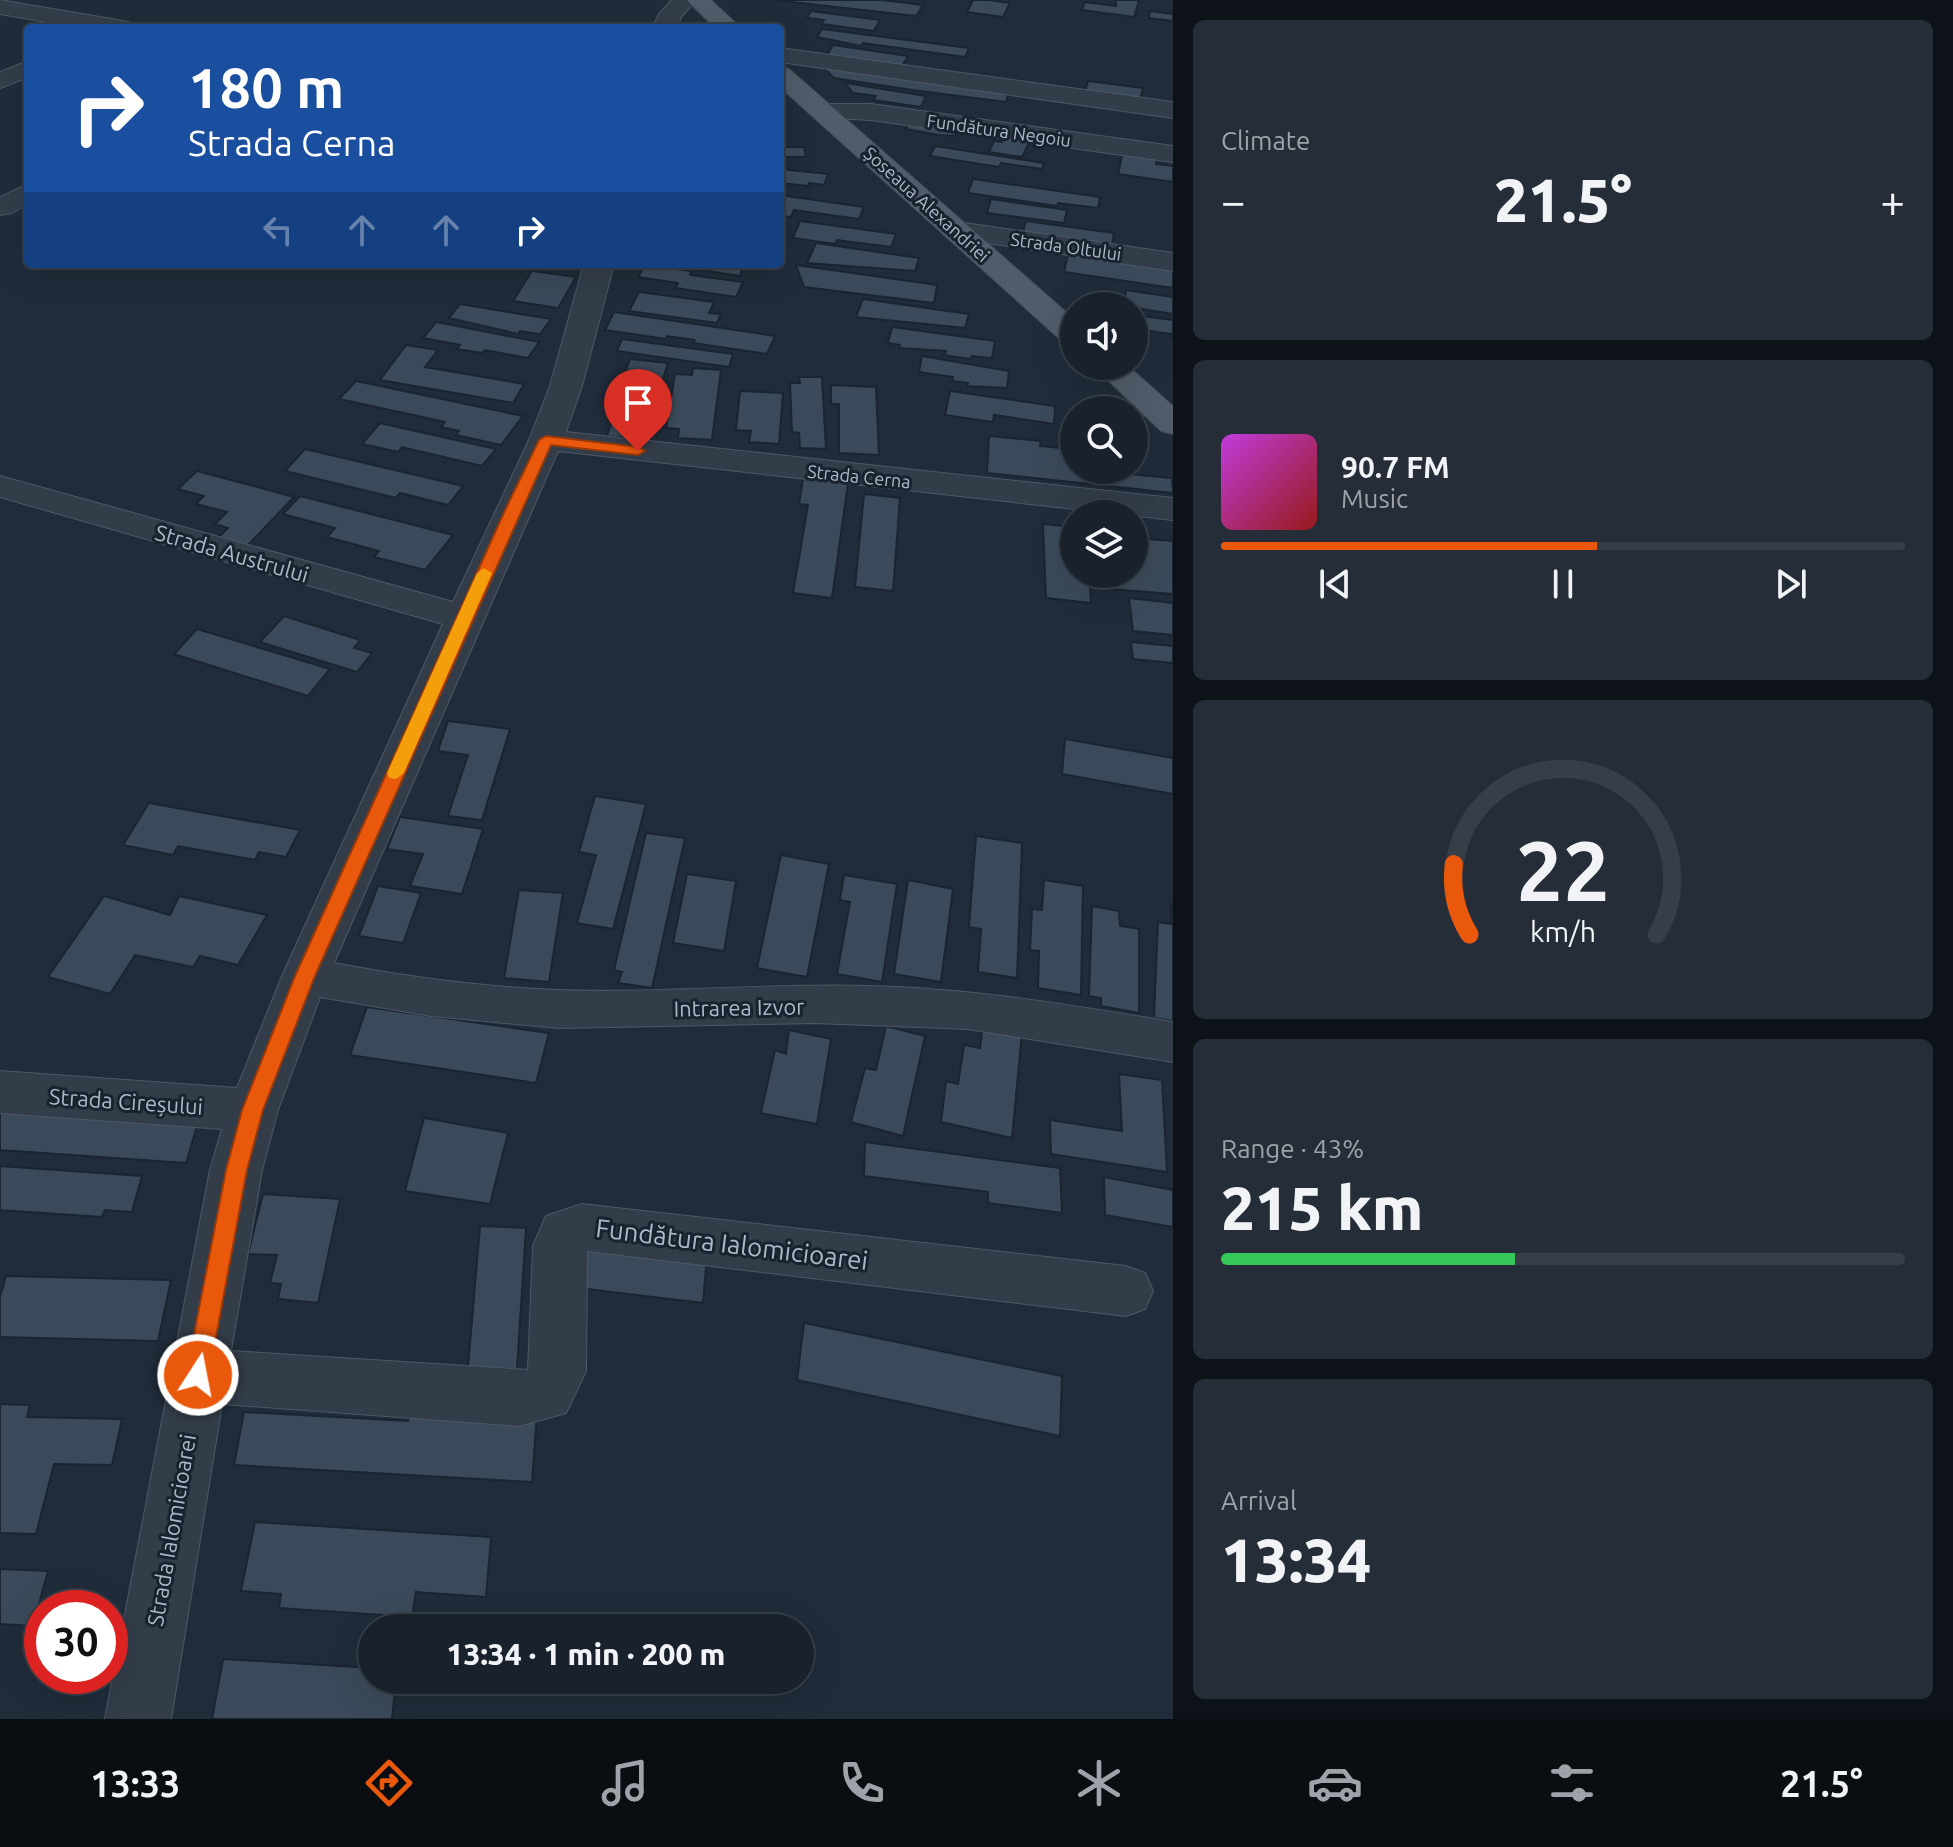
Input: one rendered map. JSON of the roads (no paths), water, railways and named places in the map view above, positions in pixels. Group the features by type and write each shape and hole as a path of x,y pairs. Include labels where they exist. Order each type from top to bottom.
{"main road":[{"path":"698,0 725,24"},
{"name":"Șoseaua Alexandriei","path":"784,77 1060,322"},
{"path":"1124,380 1173,424"}],"street":[{"path":"666,24 670,14 685,0"},
{"path":"0,7 98,24"},
{"path":"784,56 1173,110"},
{"path":"0,81 24,70"},
{"name":"Fundătura Negoiu","path":"824,112 871,112 1173,154"},
{"path":"2,207 24,194"},
{"name":"Strada Oltului","path":"958,231 1173,262"},
{"name":"Strada Ialomicioarei","path":"138,1719 236,1170 253,1110 305,976 546,440 566,386 598,268"},
{"name":"Strada Cerna","path":"546,440 1173,509"},
{"name":"Strada Austrului","path":"0,486 465,618"},
{"name":"Intrarea Izvor","path":"305,976 375,991 559,1009 886,1006 966,1010 1031,1017 1173,1042"},
{"name":"Strada Cireșului","path":"0,1092 253,1110"},
{"name":"Fundătura Ialomicioarei","path":"198,1375 519,1399 546,1394 558,1371 560,1246 565,1233 582,1227 1126,1291"}]}
